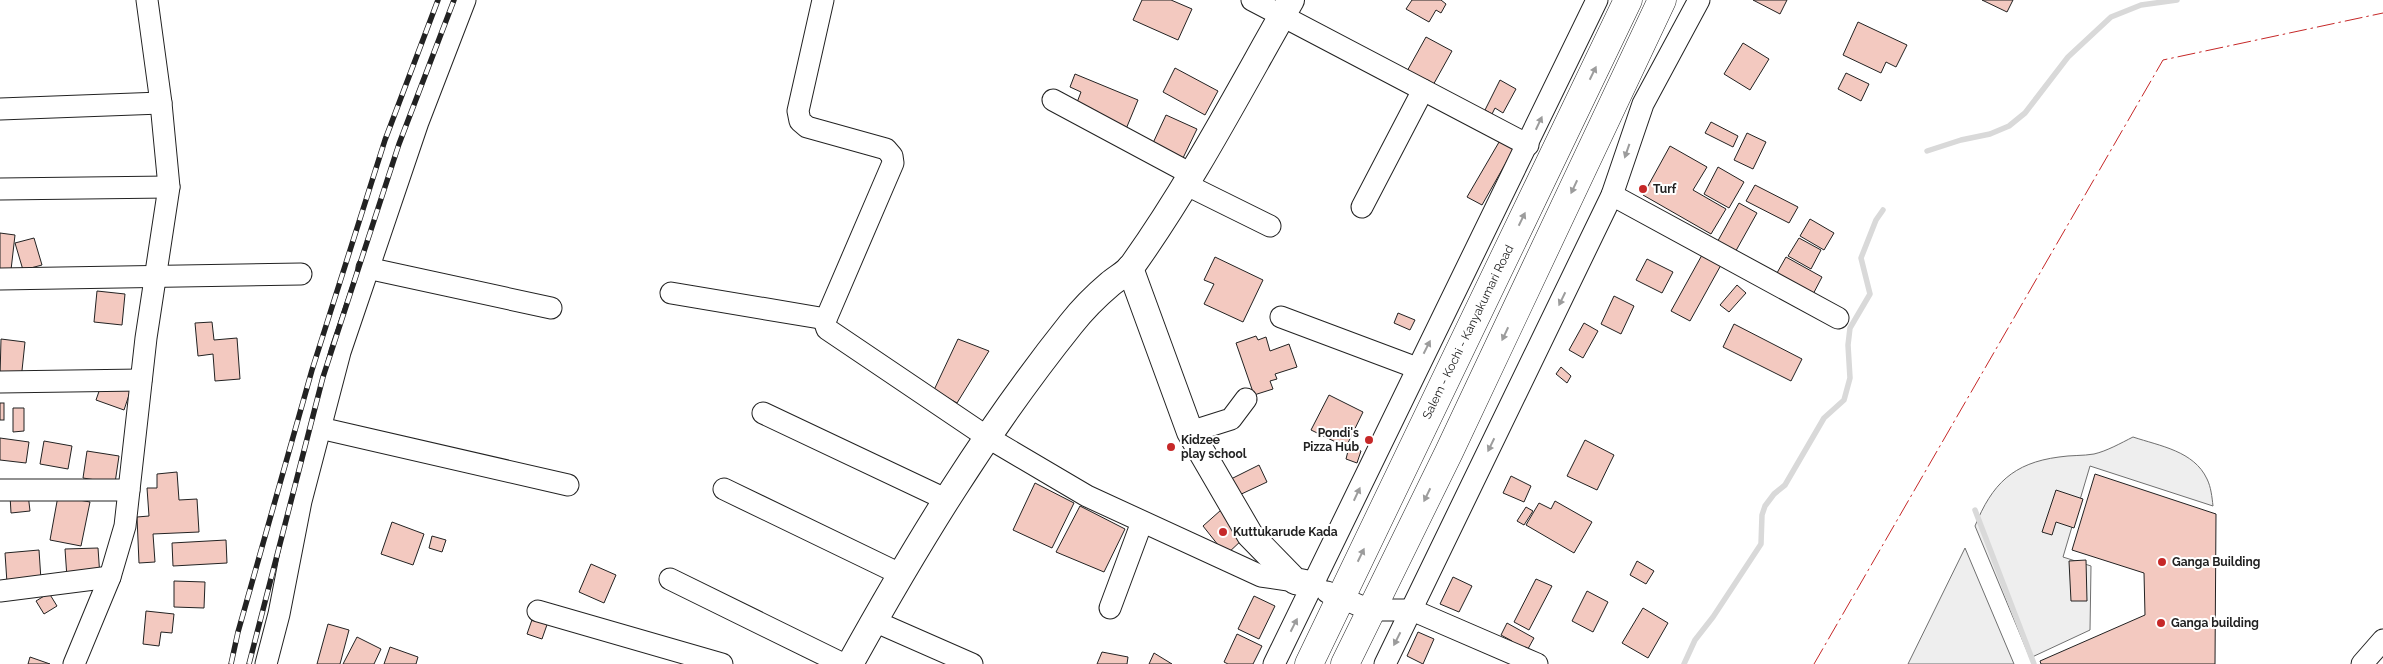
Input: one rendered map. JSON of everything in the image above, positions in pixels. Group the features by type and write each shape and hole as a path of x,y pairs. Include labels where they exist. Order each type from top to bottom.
{"highway":[{"name":"Salem - Kochi - Kanyakumari Road","path":"1309,664 1628,0"},
{"path":"1345,664 1449,452 1662,0"}],"main road":[{"path":"850,664 900,574 945,500 987,437 1072,322 1109,284 1130,268 1188,179 1286,8"},
{"path":"1130,268 1190,432 1250,535 1305,583"}],"street":[{"path":"74,664 110,577 125,526 141,380 169,188 162,103 147,0"},
{"path":"266,664 279,614 301,501 340,352 418,122 465,0"},
{"path":"823,0 798,112 800,121 806,127 886,149 892,156 893,163 826,319 826,329 987,437 1087,496 1142,522 1261,576 1305,583 1370,610 1412,610 1537,664"},
{"path":"1252,0 1286,8 1423,90 1528,145"},
{"path":"1274,664 1305,583 1416,368 1528,145 1598,0"},
{"path":"1385,664 1612,195 1643,104 1699,0"},
{"path":"1362,207 1423,90"},
{"path":"1053,100 1270,226"},
{"path":"0,109 162,103"},
{"path":"0,189 169,188"},
{"path":"1612,195 1838,318"},
{"path":"367,268 551,308"},
{"path":"0,279 302,274"},
{"path":"671,293 826,319"},
{"path":"1281,317 1416,368"},
{"path":"0,382 141,380"},
{"path":"1190,432 1231,419 1246,399"},
{"path":"763,413 945,500"},
{"path":"320,428 568,485"},
{"path":"724,489 900,574"},
{"path":"0,490 129,490"},
{"path":"1110,608 1142,522"},
{"path":"0,591 110,577"},
{"path":"670,578 843,664"},
{"path":"538,611 722,664"},
{"path":"874,621 970,664"},
{"path":"2362,664 2383,640"}],"shaded area":[{"path":"2133,437 2175,451 2194,462 2208,482 2213,506 2090,466 2063,557 2091,566 2090,630 2030,658 1975,526 1989,498 1997,487 2017,470 2043,460 2094,454"},
{"path":"1965,548 2014,664 1908,664"}],"building":[{"path":"1142,0 1171,0 1192,9 1178,40 1133,20"},
{"path":"1412,0 1441,0 1446,4 1441,13 1436,10 1429,22 1406,9"},
{"path":"1753,0 1787,0 1780,14"},
{"path":"1982,0 2013,0 2007,12"},
{"path":"1858,22 1907,45 1896,67 1886,62 1881,73 1843,55"},
{"path":"1426,37 1452,51 1432,87 1406,73"},
{"path":"1743,43 1769,59 1750,90 1724,74"},
{"path":"1175,68 1218,91 1205,115 1163,92"},
{"path":"1846,73 1869,84 1861,101 1838,89"},
{"path":"1075,74 1138,100 1126,129 1076,105 1081,92 1070,87"},
{"path":"1500,80 1516,89 1503,113 1495,108 1492,114 1485,110"},
{"path":"1166,115 1197,129 1183,158 1153,143"},
{"path":"1711,122 1738,136 1733,147 1705,133"},
{"path":"1747,133 1766,142 1753,169 1734,160"},
{"path":"1502,137 1516,145 1482,205 1467,197"},
{"path":"1670,146 1707,167 1693,190 1726,209 1711,234 1643,195"},
{"path":"1718,167 1744,182 1729,208 1704,194"},
{"path":"1755,185 1798,207 1789,223 1746,201"},
{"path":"1739,203 1757,213 1733,256 1715,246"},
{"path":"1810,219 1834,233 1824,250 1800,236"},
{"path":"0,233 15,235 11,270 0,269"},
{"path":"34,238 42,265 23,270 15,243"},
{"path":"1799,238 1821,250 1811,269 1788,256"},
{"path":"1702,255 1721,265 1690,321 1671,311"},
{"path":"1215,257 1263,280 1243,322 1204,304 1214,284 1204,280"},
{"path":"1786,257 1822,277 1810,300 1773,280"},
{"path":"1647,259 1673,272 1662,293 1636,280"},
{"path":"1737,285 1746,293 1729,312 1720,305"},
{"path":"97,291 125,294 122,325 94,322"},
{"path":"1614,296 1634,306 1621,334 1601,324"},
{"path":"1398,313 1415,320 1410,330 1394,323"},
{"path":"212,322 214,340 237,338 240,379 215,381 213,354 198,356 195,323"},
{"path":"1584,323 1598,331 1583,358 1569,350"},
{"path":"1734,324 1802,359 1791,381 1723,347"},
{"path":"1256,336 1258,340 1266,337 1270,351 1289,344 1297,367 1275,374 1277,379 1270,381 1273,389 1254,395 1236,343"},
{"path":"1,339 25,342 21,380 0,377"},
{"path":"958,339 989,351 957,403 934,390"},
{"path":"1561,367 1571,376 1567,383 1556,374"},
{"path":"103,380 131,389 124,410 96,400"},
{"path":"1329,395 1363,412 1346,447 1311,430"},
{"path":"0,403 4,403 4,420 0,420"},
{"path":"13,408 24,408 24,431 13,432"},
{"path":"0,438 29,442 26,463 0,460"},
{"path":"1585,440 1614,455 1597,490 1567,476"},
{"path":"44,441 72,446 68,469 40,464"},
{"path":"1349,447 1361,451 1357,463 1346,459"},
{"path":"87,451 119,456 115,483 83,478"},
{"path":"1259,465 1267,482 1235,497 1227,481"},
{"path":"177,472 179,500 197,499 199,532 153,534 155,562 139,563 137,517 149,516 147,488 157,488 157,474"},
{"name":"Ganga Building","path":"2095,474 2216,514 2215,664 2041,664 2040,661 2145,615 2144,573 2072,550"},
{"path":"1511,476 1531,486 1524,502 1503,493"},
{"path":"1035,483 1074,503 1052,548 1013,530"},
{"path":"2056,490 2083,499 2074,528 2056,522 2052,535 2042,532"},
{"path":"28,494 30,511 11,513 10,495"},
{"path":"58,496 90,502 81,546 50,540"},
{"path":"1555,501 1592,522 1574,553 1526,525 1539,503 1551,509"},
{"path":"1080,506 1125,529 1104,572 1056,552"},
{"path":"1526,507 1533,511 1524,525 1517,521"},
{"name":"Kuttukarude Kada","path":"1221,510 1244,538 1226,555 1203,526"},
{"path":"392,522 424,534 413,565 381,554"},
{"path":"432,536 446,540 442,552 429,548"},
{"path":"226,540 227,563 173,566 172,543"},
{"path":"98,548 100,577 67,578 65,549"},
{"path":"39,550 41,580 7,583 5,553"},
{"path":"2086,560 2087,601 2071,601 2069,561"},
{"path":"1637,561 1654,571 1646,584 1630,575"},
{"path":"591,564 616,575 604,603 579,592"},
{"path":"1453,577 1472,586 1459,612 1440,604"},
{"path":"1536,579 1552,586 1529,630 1514,622"},
{"path":"174,581 205,582 204,608 174,607"},
{"path":"1587,591 1608,602 1593,632 1572,621"},
{"path":"49,593 57,606 44,614 36,601"},
{"path":"1254,596 1275,606 1259,639 1238,629"},
{"path":"1643,608 1668,623 1648,658 1622,643"},
{"path":"146,611 174,614 172,633 161,632 159,646 143,644"},
{"path":"534,614 549,619 542,639 527,634"},
{"path":"1507,623 1534,638 1524,656 1509,648 1512,641 1501,635"},
{"path":"328,624 349,630 340,664 317,664"},
{"path":"1418,632 1434,639 1423,664 1407,656"},
{"path":"1237,634 1262,646 1253,664 1228,664 1224,662"},
{"path":"357,637 381,649 374,664 343,664"},
{"path":"390,647 418,657 416,664 384,664"},
{"path":"1102,652 1128,657 1127,664 1097,664"},
{"path":"1154,653 1172,664 1149,664"},
{"path":"30,657 50,664 28,664"}],"waterway":[{"path":"1927,151 1961,140 1990,134 2009,126 2025,113 2068,57 2111,17 2141,5 2177,0"},
{"path":"1684,664 1695,640 1713,617 1761,544 1762,515 1765,506 1774,494 1785,485 1824,418 1844,400 1850,378 1848,345 1850,328 1870,294 1861,258 1876,220 1883,210"},
{"path":"1975,510 2034,664"}],"railway":[{"path":"231,664 238,632 312,370 385,140 438,0"},
{"path":"249,664 323,377 399,144 454,0"}],"power":[{"path":"1814,664 2163,60 2383,13"}],"place":[{"name":"Turf","path":"1643,189"},
{"name":"Pondi's Pizza Hub","path":"1369,440"},
{"name":"Kidzee play school","path":"1171,447"},
{"name":"Kuttukarude Kada","path":"1223,532"},
{"name":"Ganga Building","path":"2162,562"},
{"name":"Ganga building","path":"2161,623"}]}
